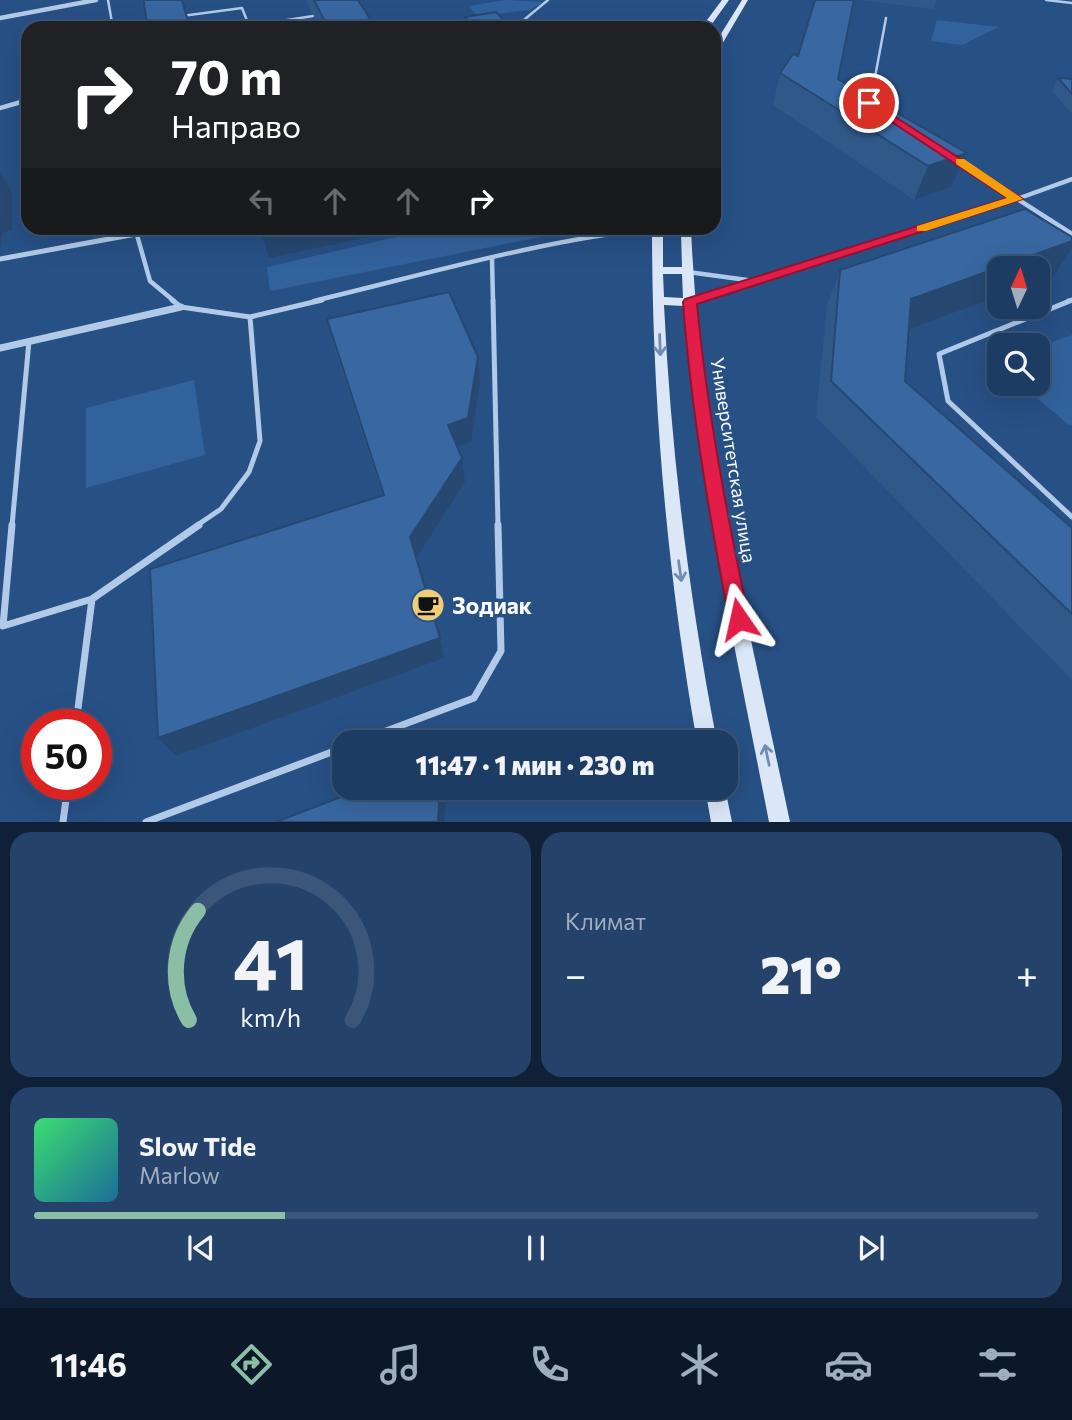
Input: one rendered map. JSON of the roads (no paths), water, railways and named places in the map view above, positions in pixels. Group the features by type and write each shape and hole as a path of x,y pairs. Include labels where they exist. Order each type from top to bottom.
{"main road":[{"path":"710,21 726,0"},
{"path":"721,39 745,0"},
{"path":"657,235 661,393 676,543 705,730"},
{"name":"Университетская улица","path":"686,235 695,365 724,543 780,821"},
{"path":"657,270 687,271"},
{"path":"659,301 690,302"},
{"path":"718,800 722,821"}],"street":[{"path":"0,18 96,0"},
{"path":"0,108 21,102"},
{"path":"0,260 116,235"},
{"path":"0,348 181,307"}],"lane":[{"path":"108,0 112,21"},
{"path":"523,21 548,0"},
{"path":"1046,0 1072,3"},
{"path":"177,16 242,8 247,21"},
{"path":"284,21 313,16"},
{"path":"145,21 164,18"},
{"path":"881,110 869,103 886,18"},
{"path":"949,155 1072,234"},
{"path":"690,302 1017,199 1072,179"},
{"path":"136,235 150,281 181,307 250,317 598,235"},
{"path":"389,730 474,698 501,651 492,258"},
{"path":"687,271 750,281"},
{"path":"1072,300 939,354 948,401 1072,517"},
{"path":"29,341 3,626 92,599 221,509 249,472 260,441 250,317"},
{"path":"78,709 92,599"},
{"path":"146,821 332,752"},
{"path":"63,821 66,800"}],"place":[{"name":"Зодиак","path":"428,605"}]}
